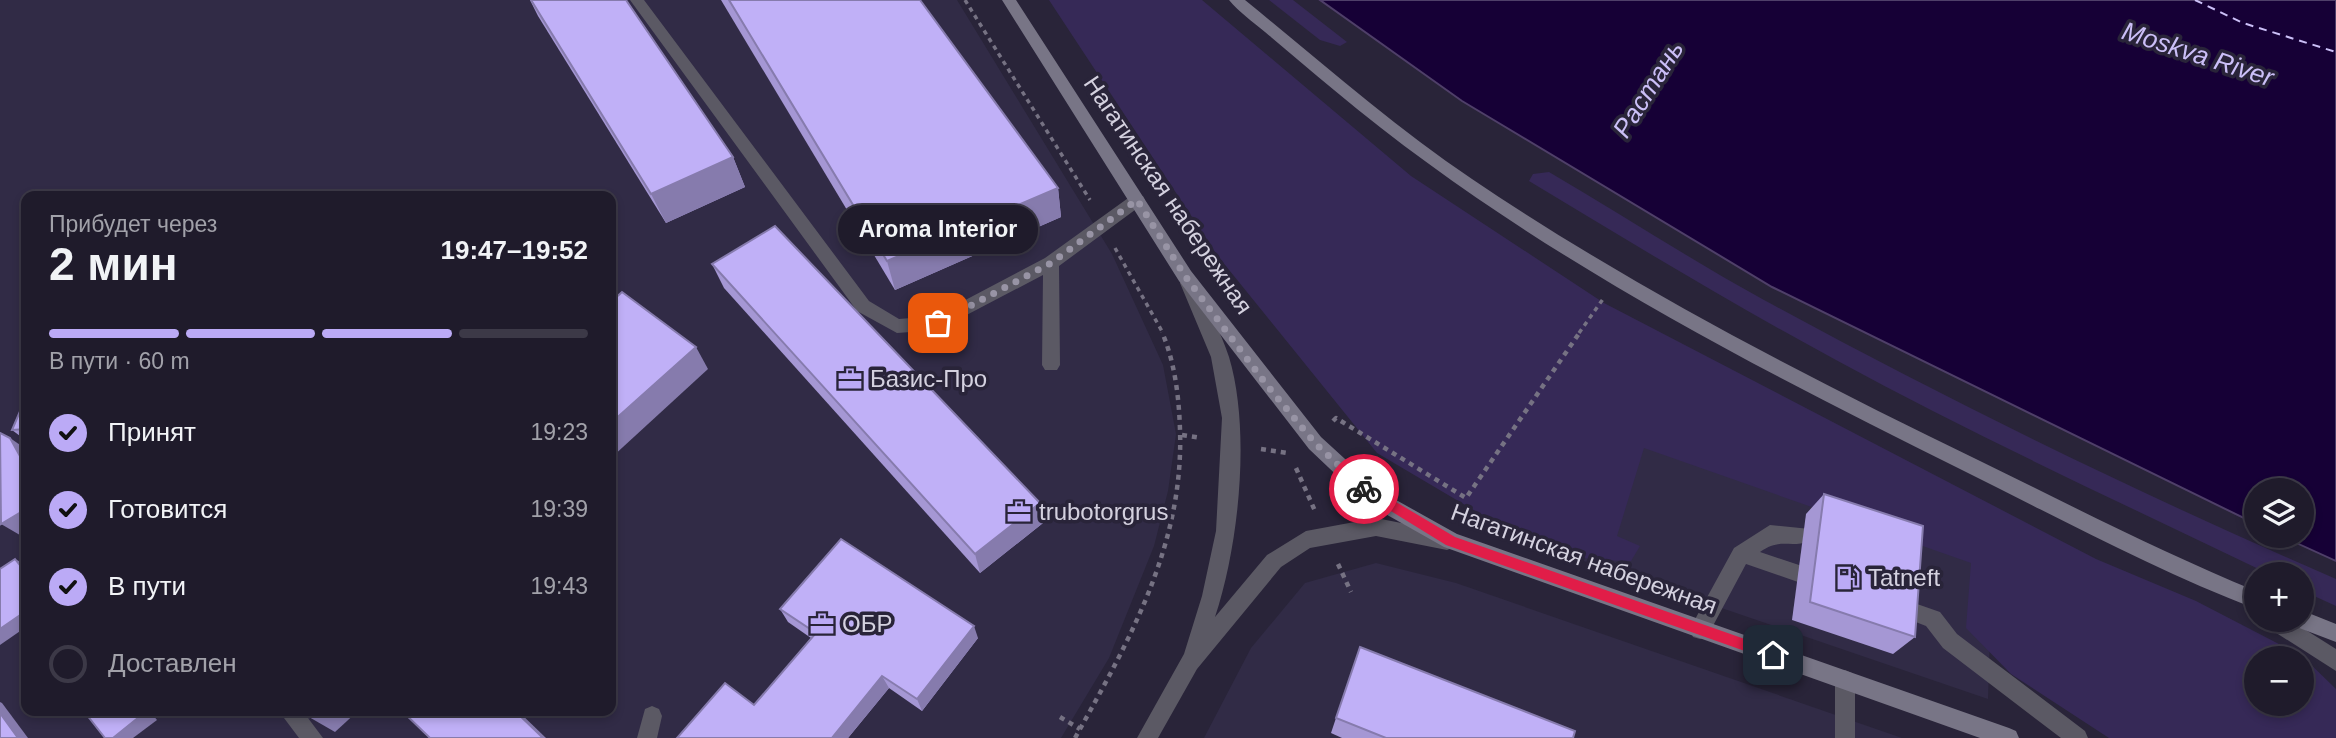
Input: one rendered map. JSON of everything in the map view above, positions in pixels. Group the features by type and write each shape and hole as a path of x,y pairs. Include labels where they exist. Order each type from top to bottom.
{"main road":[{"name":"Нагатинская набережная","path":"1009,0 1185,276 1315,443 1373,497 1451,541 2009,738"},
{"path":"1236,0 1466,183 1655,300 1845,403 2244,595"},
{"path":"2314,624 2336,633"}],"street":[{"path":"637,0 863,306 897,326 938,323 1051,263 1137,200"},
{"path":"1051,263 1051,365"},
{"path":"1185,276 1220,358 1231,418 1226,531 1212,596 1190,662"},
{"path":"1147,738 1190,662 1274,561 1306,540 1376,527 1451,541"},
{"path":"1700,630 1741,554 1770,534 1803,535"},
{"path":"1741,554 1798,573"},
{"path":"2200,576 2244,602"},
{"path":"1913,589 1950,641 2078,738"},
{"path":"1897,606 1933,619"},
{"path":"2292,632 2336,661"},
{"path":"1844,738 1845,680"},
{"path":"293,716 313,738"},
{"path":"647,738 652,716"}],"path":[{"path":"965,0 1082,184 1167,345 1177,381 1183,446 1180,501 1166,555 1124,650 1075,738"},
{"path":"1336,418 1466,498 1588,316"},
{"path":"1060,717 1080,729"}],"shaded area":[{"path":"0,0 957,0 1112,254 1163,365 1176,434 1168,491 1154,546 1109,658 1061,738 0,738"},
{"path":"1049,0 1202,0 1411,176 1604,303 2096,559 2196,601 2244,626 2244,632 2256,632 2283,646 2244,646 2244,716 2314,716 2314,668 2336,689 2336,738 2109,738 2011,674 1966,628 1971,563 1644,448 1617,536 1640,546 1631,561 1591,560 1504,528 1377,453 1217,255"},
{"path":"1269,0 1293,0 1347,42 1340,46 1320,40"},
{"path":"1549,172 1737,285 1834,338 1975,411 2244,538 2244,548 2267,548 2298,562 2244,562 1997,443 1797,339 1681,272 1529,181 1533,174"},
{"path":"1616,432 1992,563 1988,699 1584,561"},
{"path":"1376,563 1456,583 1902,738 1204,738 1251,648 1305,583"},
{"path":"2314,569 2336,579 2336,606 2314,596"}],"water":[{"path":"1320,0 2336,0 2336,561 2307,548 2314,548 2314,478 2244,478 2244,518 1772,287 1462,101"}],"building":[{"path":"531,0 626,0 733,157 651,194"},
{"path":"729,0 920,0 1058,188 887,261"},
{"path":"775,226 1040,503 975,554 712,264"},
{"path":"622,292 696,347 616,419 616,297"},
{"path":"21,409 21,429 12,430"},
{"path":"0,433 10,438 21,458 21,512 1,524"},
{"path":"1824,494 1923,526 1915,637 1810,602"},
{"path":"841,539 974,626 917,699 882,676 832,738 677,738 725,683 754,705 816,633 780,609"},
{"path":"15,559 21,567 21,614 0,629 0,569"},
{"path":"1360,647 1575,731 1573,738 1386,738 1336,718"},
{"path":"0,713 18,738 0,738"},
{"path":"88,716 140,716 113,738 105,738"},
{"path":"407,716 520,716 543,738 430,738"}],"ferry route":[{"path":"2195,0 2243,23 2336,52"}],"way so far":[{"path":"938,323 1051,263 1137,200 1185,276 1266,384 1315,443 1364,489"}],"place":[{"name":"Aroma Interior","path":"938,323"},
{"name":"Базис-Про","path":"850,379"},
{"name":"trubotorgrus","path":"1019,512"},
{"name":"Tatneft","path":"1848,578"},
{"name":"ОБР","path":"822,624"}],"route":[{"path":"1364,489 1373,497 1451,541 1773,655"}],"water label":[{"name":"Moskva River","path":"2198,54"},
{"name":"Растань","path":"1648,89"}]}
